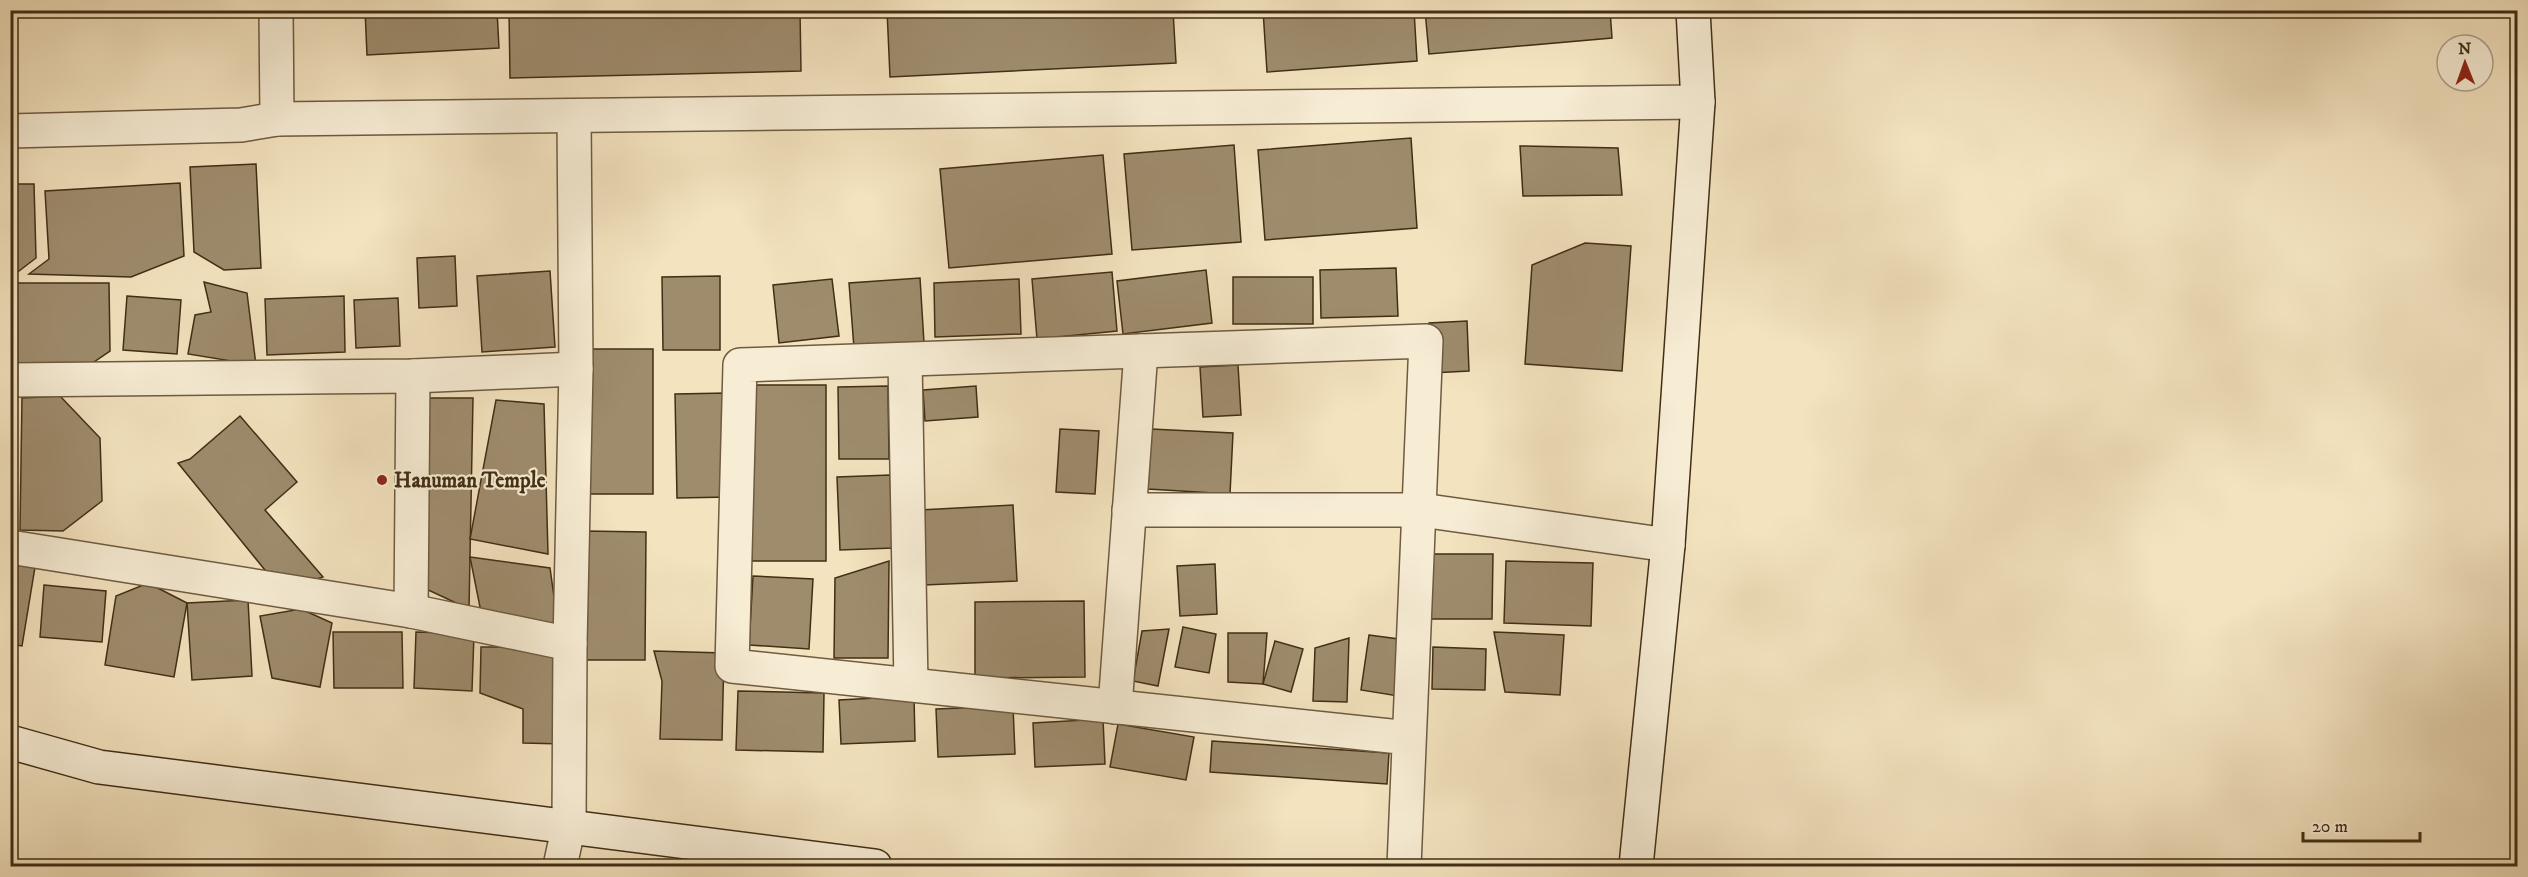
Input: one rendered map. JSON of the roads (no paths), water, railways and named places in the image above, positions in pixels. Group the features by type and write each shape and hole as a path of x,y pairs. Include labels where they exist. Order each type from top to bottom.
{"street":[{"path":"276,10 277,119"},
{"path":"1636,867 1668,545 1698,102 1692,10"},
{"path":"10,131 241,125 277,119 1698,102"},
{"path":"560,867 569,825 576,369 574,116"},
{"path":"1404,867 1421,510 1426,341 740,365 732,666 1409,738"},
{"path":"1115,707 1141,351"},
{"path":"905,360 911,684"},
{"path":"10,380 413,376 576,369"},
{"path":"411,611 413,376"},
{"path":"1129,510 1421,510 1668,545"},
{"path":"10,547 411,611 570,644"},
{"path":"10,742 99,767 569,825 875,867"}],"place":[{"name":"Hanuman Temple","path":"382,480"}]}
